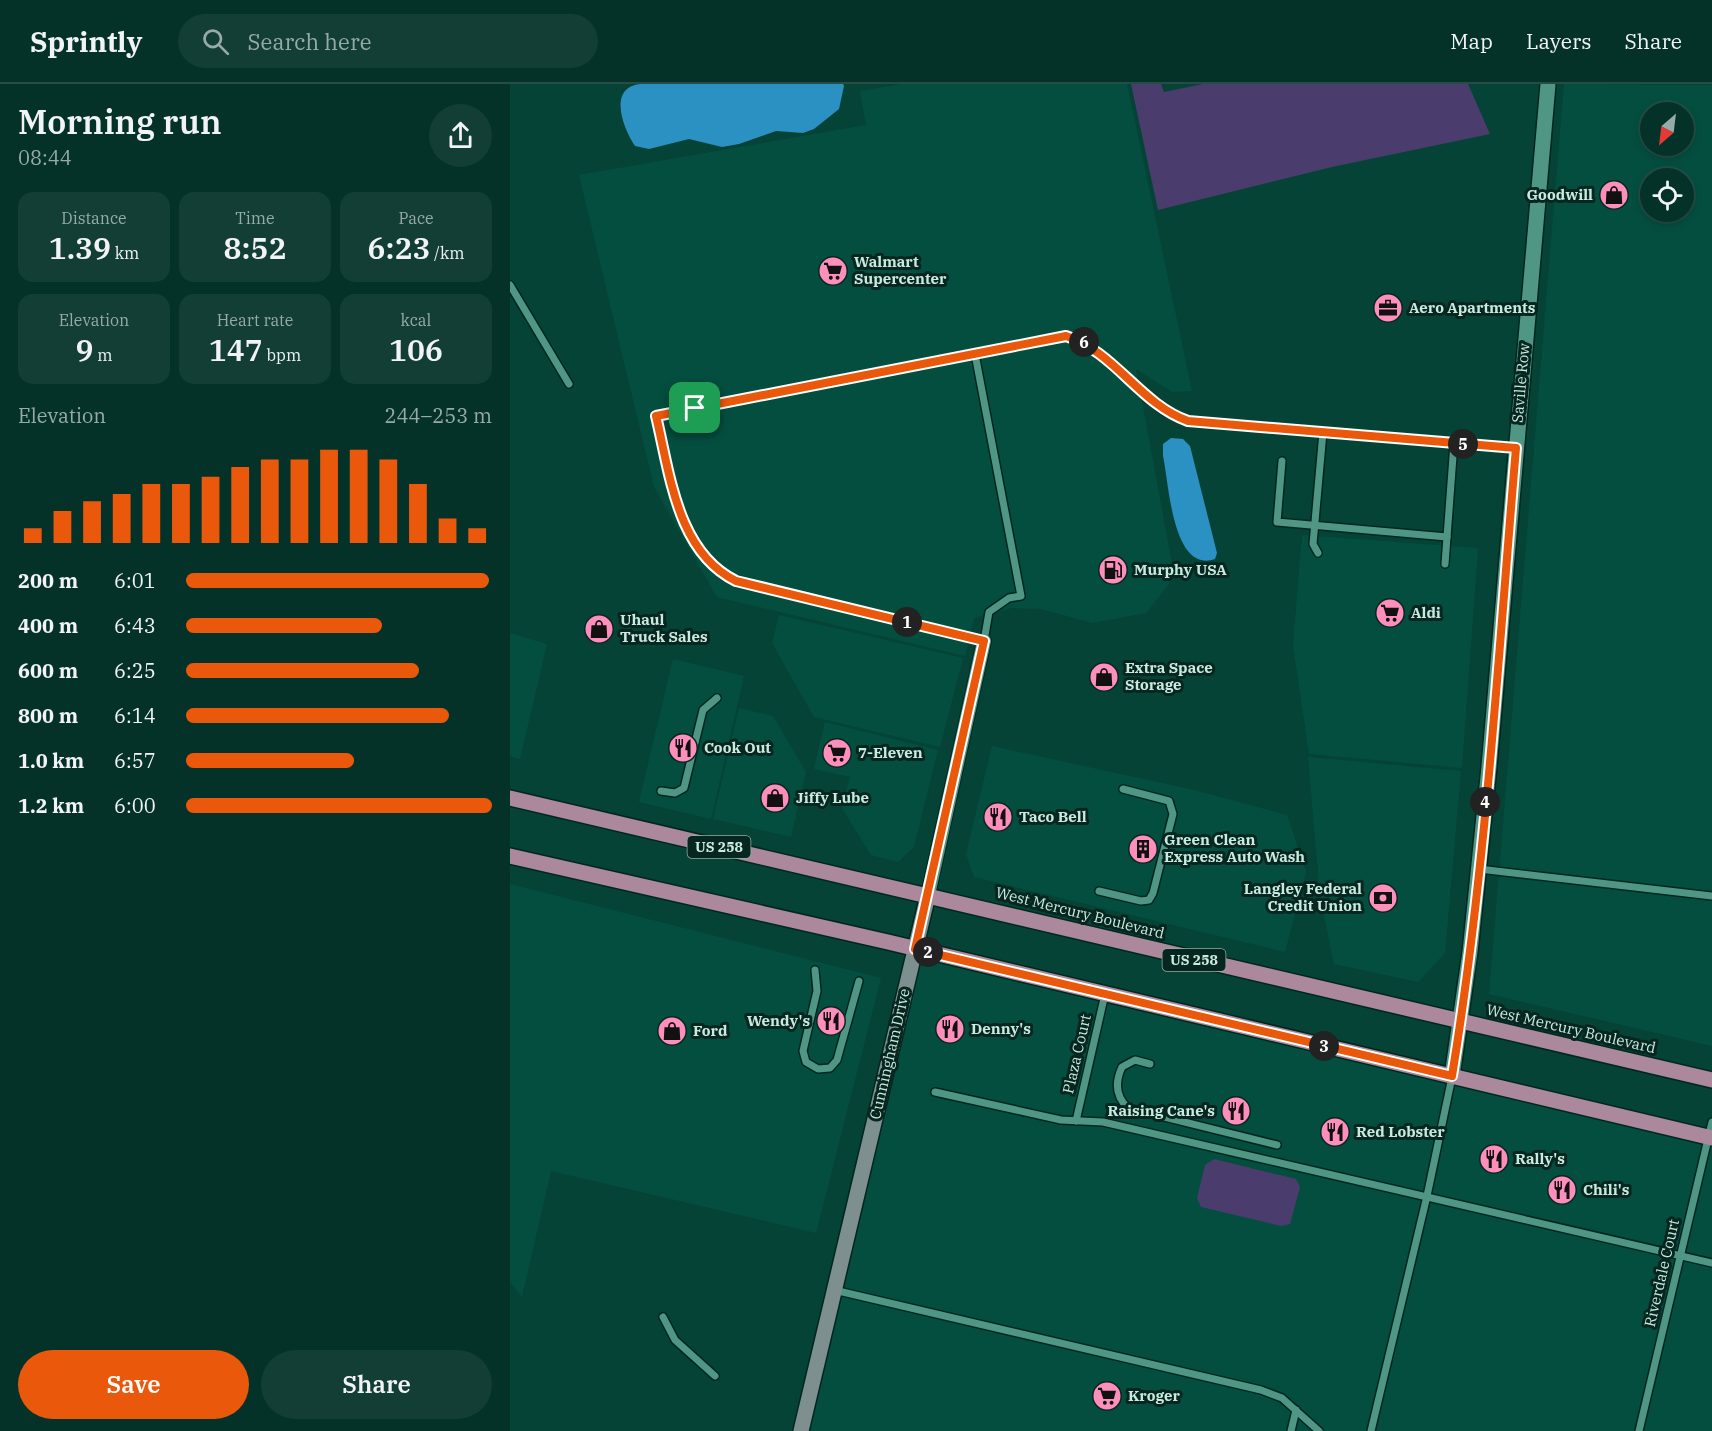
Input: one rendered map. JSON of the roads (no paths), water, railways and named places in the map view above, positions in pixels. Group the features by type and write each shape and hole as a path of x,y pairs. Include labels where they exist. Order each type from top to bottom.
{"main road":[{"name":"West Mercury Boulevard","path":"510,798 1712,1080"},
{"path":"510,856 1452,1076 1711,1132"},
{"name":"Cunningham Drive","path":"801,1431 928,895"}],"street":[{"name":"Saville Row","path":"1452,1076 1461,1022 1478,869 1548,84"},
{"name":"Cunningham Drive","path":"928,895 984,641"}],"lane":[{"path":"510,285 569,384"},
{"path":"975,354 1021,597 1009,598 989,612 984,641 736,581 716,571 701,554 679,511 656,416 1066,336 1085,342 1174,417 1188,421 1516,448"},
{"path":"1318,553 1313,544 1323,432"},
{"path":"1445,564 1454,443"},
{"path":"1282,461 1277,522 1447,537"},
{"path":"661,791 675,793 684,788 704,710 717,698"},
{"path":"1099,891 1141,901 1149,900 1153,893 1173,814 1169,801 1123,789"},
{"path":"1478,869 1712,896"},
{"path":"815,970 817,991 803,1051 806,1062 818,1069 830,1068 837,1060 859,981"},
{"name":"Plaza Court","path":"1076,1121 1105,994"},
{"path":"1150,1064 1135,1060 1122,1067 1117,1087 1118,1095 1128,1108 1277,1146"},
{"path":"1371,1431 1427,1196 1452,1076"},
{"path":"935,1092 1044,1117 1103,1122 1712,1263"},
{"name":"Riverdale Court","path":"1639,1431 1711,1132"},
{"path":"834,1290 1261,1390 1282,1398 1319,1431"},
{"path":"663,1317 675,1340 715,1376"},
{"path":"1291,1431 1296,1410"}],"water":[{"path":"641,84 843,84 844,86 839,109 814,129 803,133 776,131 739,144 722,147 689,139 649,149 635,146 626,129 621,109 624,92 630,87"},
{"path":"1171,438 1183,439 1190,446 1217,553 1215,559 1201,560 1190,553 1181,540 1175,523 1163,456 1163,444"}],"place":[{"name":"Goodwill","path":"1614,195"},
{"name":"Walmart Supercenter","path":"833,271"},
{"name":"Aero Apartments","path":"1388,308"},
{"name":"Murphy USA","path":"1113,570"},
{"name":"Aldi","path":"1390,613"},
{"name":"Uhaul Truck Sales","path":"599,629"},
{"name":"Extra Space Storage","path":"1104,677"},
{"name":"Cook Out","path":"683,748"},
{"name":"7-Eleven","path":"837,753"},
{"name":"Jiffy Lube","path":"775,798"},
{"name":"Taco Bell","path":"998,817"},
{"name":"Green Clean Express Auto Wash","path":"1143,849"},
{"name":"Langley Federal Credit Union","path":"1383,898"},
{"name":"Wendy's","path":"831,1021"},
{"name":"Denny's","path":"950,1029"},
{"name":"Ford","path":"672,1031"},
{"name":"Raising Cane's","path":"1236,1111"},
{"name":"Red Lobster","path":"1335,1132"},
{"name":"Rally's","path":"1494,1159"},
{"name":"Chili's","path":"1562,1190"},
{"name":"Kroger","path":"1107,1396"}]}
